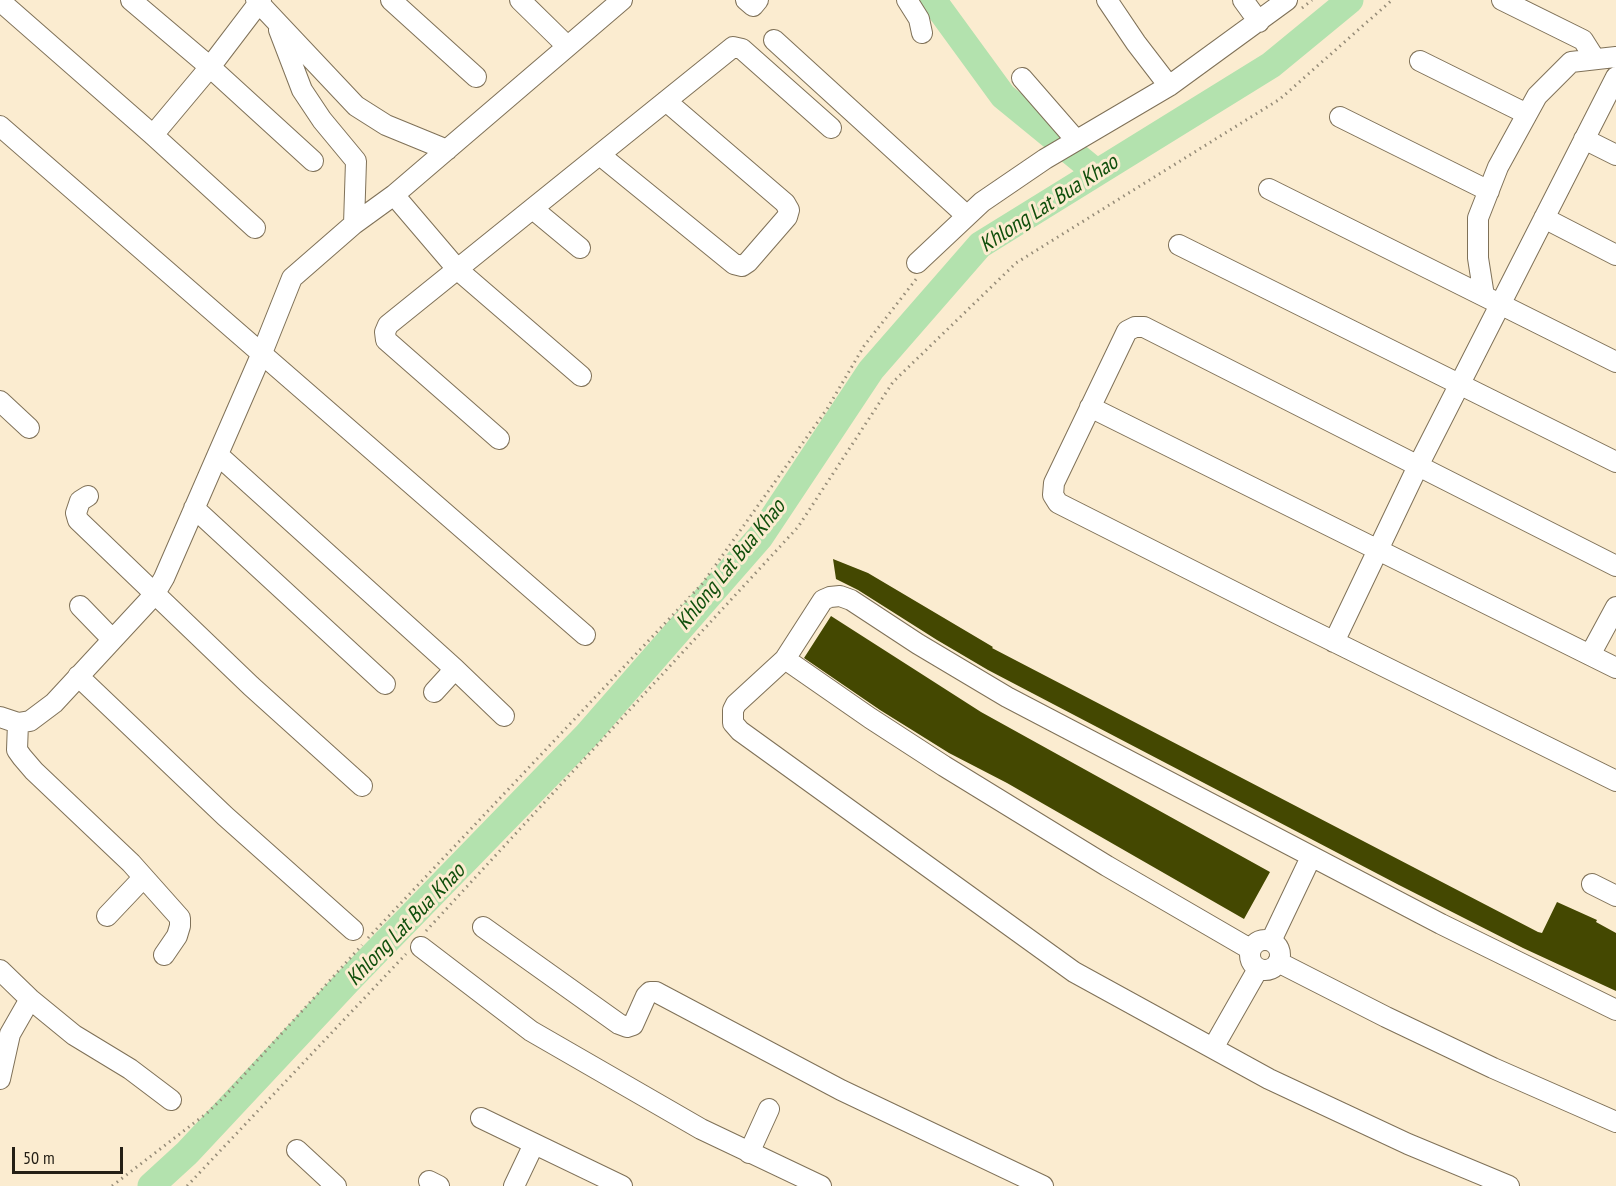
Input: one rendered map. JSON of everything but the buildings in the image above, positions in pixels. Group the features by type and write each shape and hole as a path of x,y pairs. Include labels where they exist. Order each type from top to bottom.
{"street":[{"path":"131,0 210,67 313,161"},
{"path":"391,0 476,77"},
{"path":"520,0 567,46"},
{"path":"164,955 177,936 180,918 130,863 8,747 9,720 30,721 54,703 154,595 218,455 292,278 354,224 394,195 622,0"},
{"path":"746,0 753,6 758,0"},
{"path":"907,0 918,19 922,33"},
{"path":"1107,0 1169,86"},
{"path":"1243,0 1259,22"},
{"path":"1502,0 1583,40 1595,59"},
{"path":"153,135 210,67 258,1 277,25 301,47 356,106 386,125 447,150"},
{"path":"0,2 153,135 255,228"},
{"path":"920,267 982,202 1080,137 1169,86 1259,22 1292,6"},
{"path":"277,25 302,90 322,120 356,161 354,224"},
{"path":"774,40 967,216"},
{"path":"499,439 386,340 385,332 388,325 733,47 742,50 831,128"},
{"path":"1492,300 1478,258 1478,218 1498,167 1537,96 1571,62 1616,57"},
{"path":"1420,61 1527,114"},
{"path":"1334,642 1460,384 1492,300 1544,219 1616,77"},
{"path":"1022,78 1080,137"},
{"path":"600,155 734,264 742,266 748,262 788,217 789,210 785,203 666,101"},
{"path":"1340,117 1489,191"},
{"path":"0,126 585,635"},
{"path":"1584,139 1616,155"},
{"path":"1269,189 1616,362"},
{"path":"394,195 458,270 581,376"},
{"path":"533,209 580,248"},
{"path":"1544,219 1616,255"},
{"path":"1179,245 1616,462"},
{"path":"1616,566 1144,327 1135,327 1127,331 1054,483 1053,495 1059,503 1616,781"},
{"path":"0,401 29,428"},
{"path":"1090,407 1616,668"},
{"path":"218,455 357,592 456,669 504,716"},
{"path":"88,496 80,501 76,513 78,520 154,595 362,786"},
{"path":"194,508 386,684"},
{"path":"1509,1186 1408,1144 1269,1079 1074,972 740,731 733,723 733,710 736,704 785,659 823,600 840,597 851,600 918,644 1007,697 1441,924 1616,1010"},
{"path":"80,606 112,639"},
{"path":"1590,655 1616,607"},
{"path":"785,659 944,766 1107,866 1250,949"},
{"path":"434,692 456,669"},
{"path":"78,676 225,816 353,930"},
{"path":"1271,941 1311,856"},
{"path":"107,916 142,878"},
{"path":"1592,884 1616,896"},
{"path":"483,927 619,1024 627,1027 633,1025 646,996 650,992 656,992 841,1090 1043,1186"},
{"path":"1261,940 1271,941 1278,947 1280,957 1269,970 1258,969 1250,960 1250,949 1261,940"},
{"path":"417,945 531,1031 701,1129 821,1186"},
{"path":"1278,962 1492,1068 1616,1122"},
{"path":"1213,1048 1258,969"},
{"path":"0,970 30,999 74,1035 130,1069 171,1100"},
{"path":"0,1079 10,1034 30,999"},
{"path":"749,1153 769,1109"},
{"path":"481,1118 622,1186"},
{"path":"514,1186 534,1144"},
{"path":"297,1149 336,1186"}],"path":[{"path":"1292,6 1312,0"},
{"path":"187,1186 417,945 798,527 894,382 1016,263 1280,99 1392,0"},
{"path":"112,1186 207,1113 224,1096 327,982 702,584 827,409 864,346 920,267"}],"waterway":[{"path":"933,0 1003,96 1096,172"},
{"name":"Khlong Lat Bua Khao","path":"151,1186 187,1153 348,981 587,735 760,537 871,370 980,245 1271,65 1350,0"}]}
